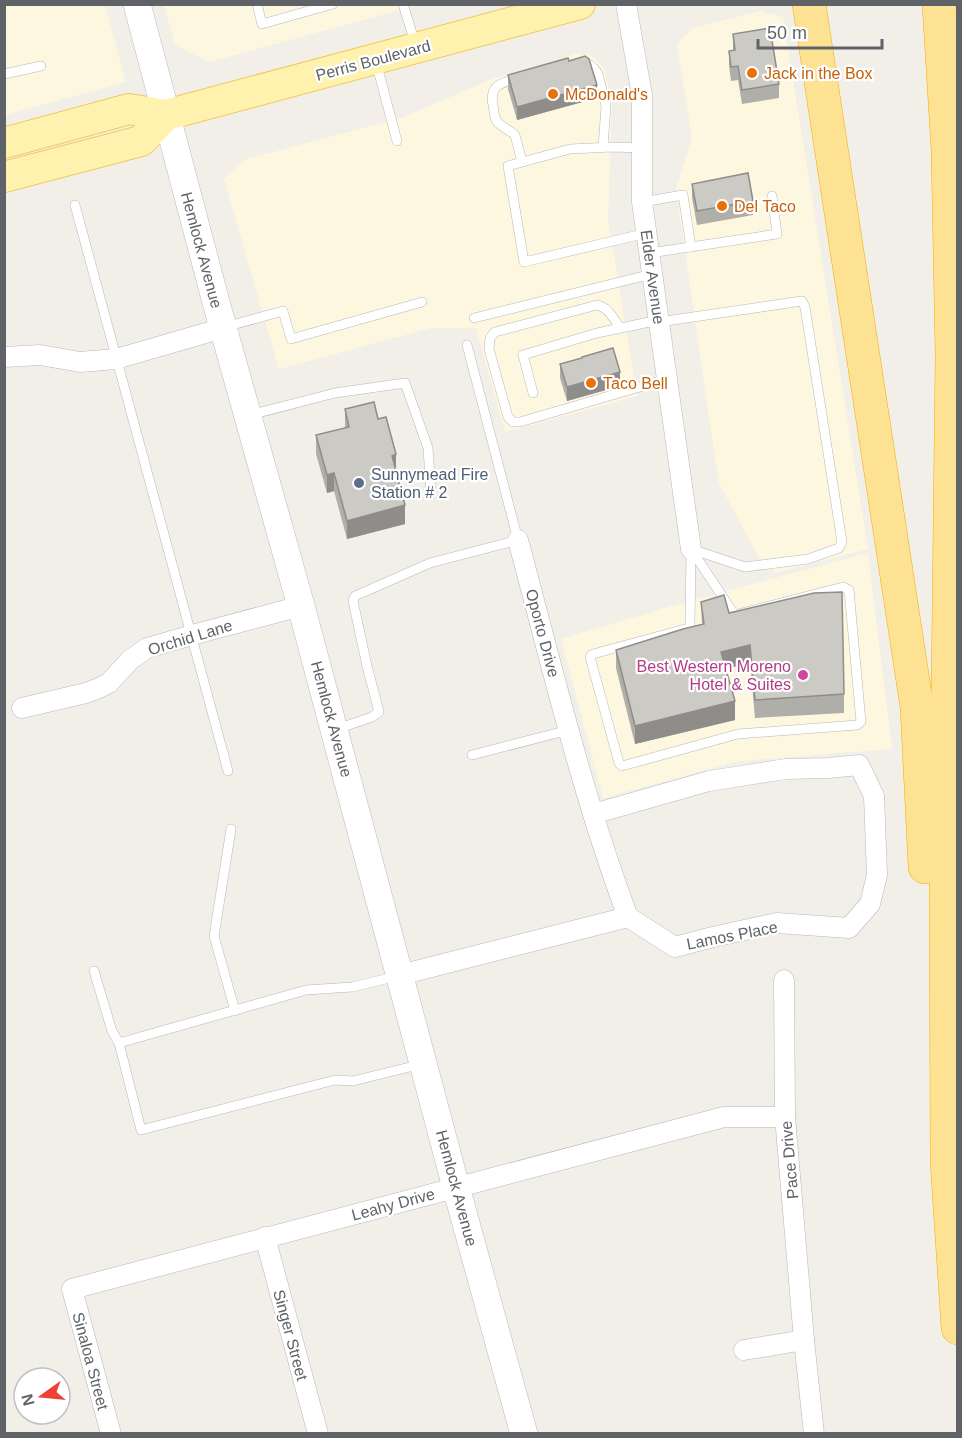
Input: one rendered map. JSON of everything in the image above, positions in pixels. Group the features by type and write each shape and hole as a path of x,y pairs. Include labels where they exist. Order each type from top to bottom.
{"highway":[{"path":"809,4 917,707 927,896 957,1328"},
{"path":"939,4 948,151 952,356 946,855 946,1162"}],"main road":[{"name":"Perris Boulevard","path":"4,143 129,109 166,115 580,4"},
{"path":"4,177 141,141 166,115"}],"street":[{"name":"Hemlock Avenue","path":"137,4 524,1434"},
{"name":"Elder Avenue","path":"627,4 642,95 642,202 691,549"},
{"path":"4,357 40,355 80,362 116,359 223,328"},
{"name":"Oporto Drive","path":"518,540 593,814 628,917"},
{"name":"Orchid Lane","path":"22,708 99,688 147,648 301,606"},
{"name":"Lamos Place","path":"593,814 709,781 786,769 859,765 874,796 877,875 870,904 849,928 777,923 675,946 628,917"},
{"path":"400,975 628,917"},
{"name":"Pace Drive","path":"784,980 785,1117 814,1434"},
{"name":"Leahy Drive","path":"72,1288 724,1117 785,1117"},
{"name":"Singer Street","path":"265,1237 318,1434"},
{"name":"Sinaloa Street","path":"72,1288 111,1434"},
{"path":"744,1350 804,1340"}],"lane":[{"path":"257,4 262,24 333,4"},
{"path":"404,4 416,48"},
{"path":"375,59 397,141"},
{"path":"574,62 590,64 598,74 606,106 603,147"},
{"path":"4,74 40,66"},
{"path":"522,162 515,135 496,119 492,97 500,83 532,74"},
{"path":"642,148 570,149 508,166 524,262 647,233"},
{"path":"642,202 683,195 691,247"},
{"path":"650,254 777,234 772,196"},
{"path":"75,205 228,771"},
{"path":"474,318 652,274"},
{"path":"533,393 523,355 620,328 802,301 805,307 842,542 838,548 808,559 745,567 691,549"},
{"path":"223,328 283,310 291,339 422,302"},
{"path":"620,328 606,309 597,305 495,332 490,338 489,349 510,420 520,422 667,379"},
{"name":"Oporto Drive","path":"467,345 518,540"},
{"path":"248,416 335,393 405,383 428,448 431,493"},
{"path":"334,730 380,712 367,666 353,601 355,596 430,562 518,540"},
{"path":"691,549 734,614 843,587 849,590 861,722 857,725 738,734 622,766 619,763 590,657 593,654 689,628 691,549"},
{"path":"472,755 569,729"},
{"path":"231,829 214,936 235,1011"},
{"path":"94,971 112,1031 119,1043 141,1130 335,1080 352,1081 424,1063"},
{"path":"119,1043 306,990 352,987 400,975"}],"shaded area":[{"path":"415,4 415,6 209,62 175,45 164,5"},
{"path":"5,5 105,5 126,82 5,115"},
{"path":"760,11 783,17 868,549 775,573 758,556 719,483 676,188 692,138 677,44 693,28"},
{"path":"575,54 591,55 604,68 612,103 608,220 637,396 505,432 476,328 431,328 279,369 224,179 247,159 404,117 492,79"},
{"path":"868,553 892,749 739,761 603,798 561,639 679,604"}],"building":[{"name":"Jack in the Box","path":"770,28 779,84 742,90 738,66 731,67 729,51 735,50 733,34"},
{"path":"585,56 589,59 597,85 517,107 508,75 568,58 569,61"},
{"path":"748,173 753,201 697,211 692,184"},
{"path":"613,348 620,372 567,387 560,364"},
{"name":"Sunnymead Fire Station # 2","path":"374,402 378,419 386,417 396,454 392,456 405,505 347,521 334,473 327,475 316,435 349,427 345,409"},
{"name":"Best Western Moreno Hotel & Suites","path":"842,592 844,694 755,700 750,645 721,652 735,701 635,726 616,650 704,624 701,602 724,595 729,613 814,593"}],"place":[{"name":"Jack in the Box","path":"752,73"},
{"name":"McDonald's","path":"553,94"},
{"name":"Del Taco","path":"722,206"},
{"name":"Taco Bell","path":"591,383"},
{"name":"Sunnymead Fire Station # 2","path":"359,483"},
{"name":"Best Western Moreno Hotel & Suites","path":"803,675"}]}
